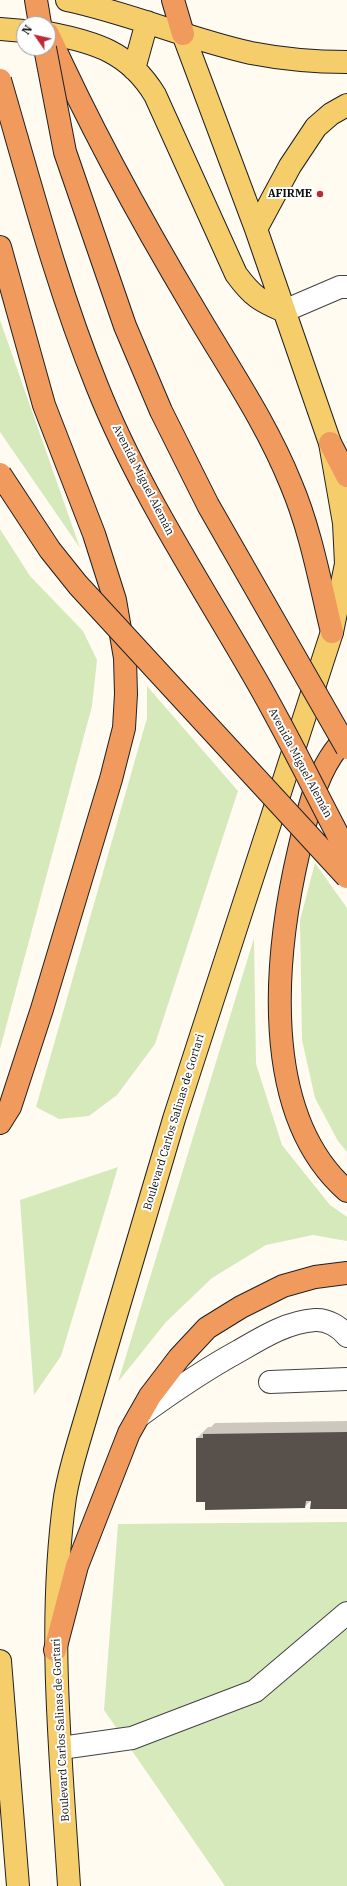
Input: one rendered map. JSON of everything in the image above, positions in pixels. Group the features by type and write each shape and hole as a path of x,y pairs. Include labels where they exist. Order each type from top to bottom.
{"highway":[{"path":"173,0 183,34"},
{"path":"56,51 77,97 144,224 262,422 292,485 304,519 332,632"},
{"path":"47,56 65,152 131,340 161,411 208,505 347,748"},
{"name":"Avenida Miguel Alemán","path":"0,80 65,298 97,386 142,483 181,555 256,680 347,852"},
{"path":"0,247 44,405 94,534 114,600 125,658 126,694 124,728 111,779 37,1024 10,1107 0,1123"},
{"path":"330,443 347,476"},
{"path":"0,474 50,550 78,585 347,877"},
{"path":"347,737 338,746 327,762 316,789 301,838 291,884 282,952 279,1025 284,1067 304,1134 316,1157 338,1184 347,1191"},
{"path":"55,1650 77,1566 129,1434 150,1396 179,1358 207,1328 241,1307 283,1286 315,1277 347,1273"}],"main road":[{"path":"67,0 98,6 183,34 250,52 284,59 347,62"},
{"path":"134,69 147,22"},
{"path":"0,29 16,30"},
{"name":"Boulevard Carlos Salinas de Gortari","path":"68,1886 55,1650 61,1532 66,1495 78,1444 174,1119 332,632 346,564 344,523 330,443 256,229 183,34"},
{"path":"56,35 81,39 97,45 134,69 146,81 155,95 236,274 253,295 284,311"},
{"path":"256,229 290,166 316,128 331,114 347,105"},
{"path":"0,1661 18,1886"}],"lane":[{"path":"284,311 340,287 347,287"},
{"path":"139,1416 210,1366 285,1326 317,1320 342,1329 347,1336"},
{"path":"270,1382 347,1379"},
{"path":"61,1748 132,1738 255,1691 347,1613"}],"green space":[{"path":"0,320 80,548 0,432"},
{"path":"0,529 30,576 83,631 97,660 92,706 0,1049"},
{"path":"147,686 238,791 155,1044 117,1095 89,1116 59,1119 36,1107 147,718"},
{"path":"315,863 347,908 347,1152 338,1141 315,1098 302,1040 300,920"},
{"path":"254,938 256,1064 282,1145 330,1205 347,1217 347,1241 313,1235 266,1245 212,1278 166,1322 118,1382"},
{"path":"118,1167 61,1356 34,1395 20,1200"},
{"path":"347,1522 347,1886 225,1886 104,1710 118,1524"}],"building":[{"path":"347,1432 347,1509 310,1509 311,1501 306,1501 305,1508 205,1510 205,1502 196,1502 196,1438 203,1438 203,1434"}],"place":[{"name":"AFIRME","path":"320,194"}]}
